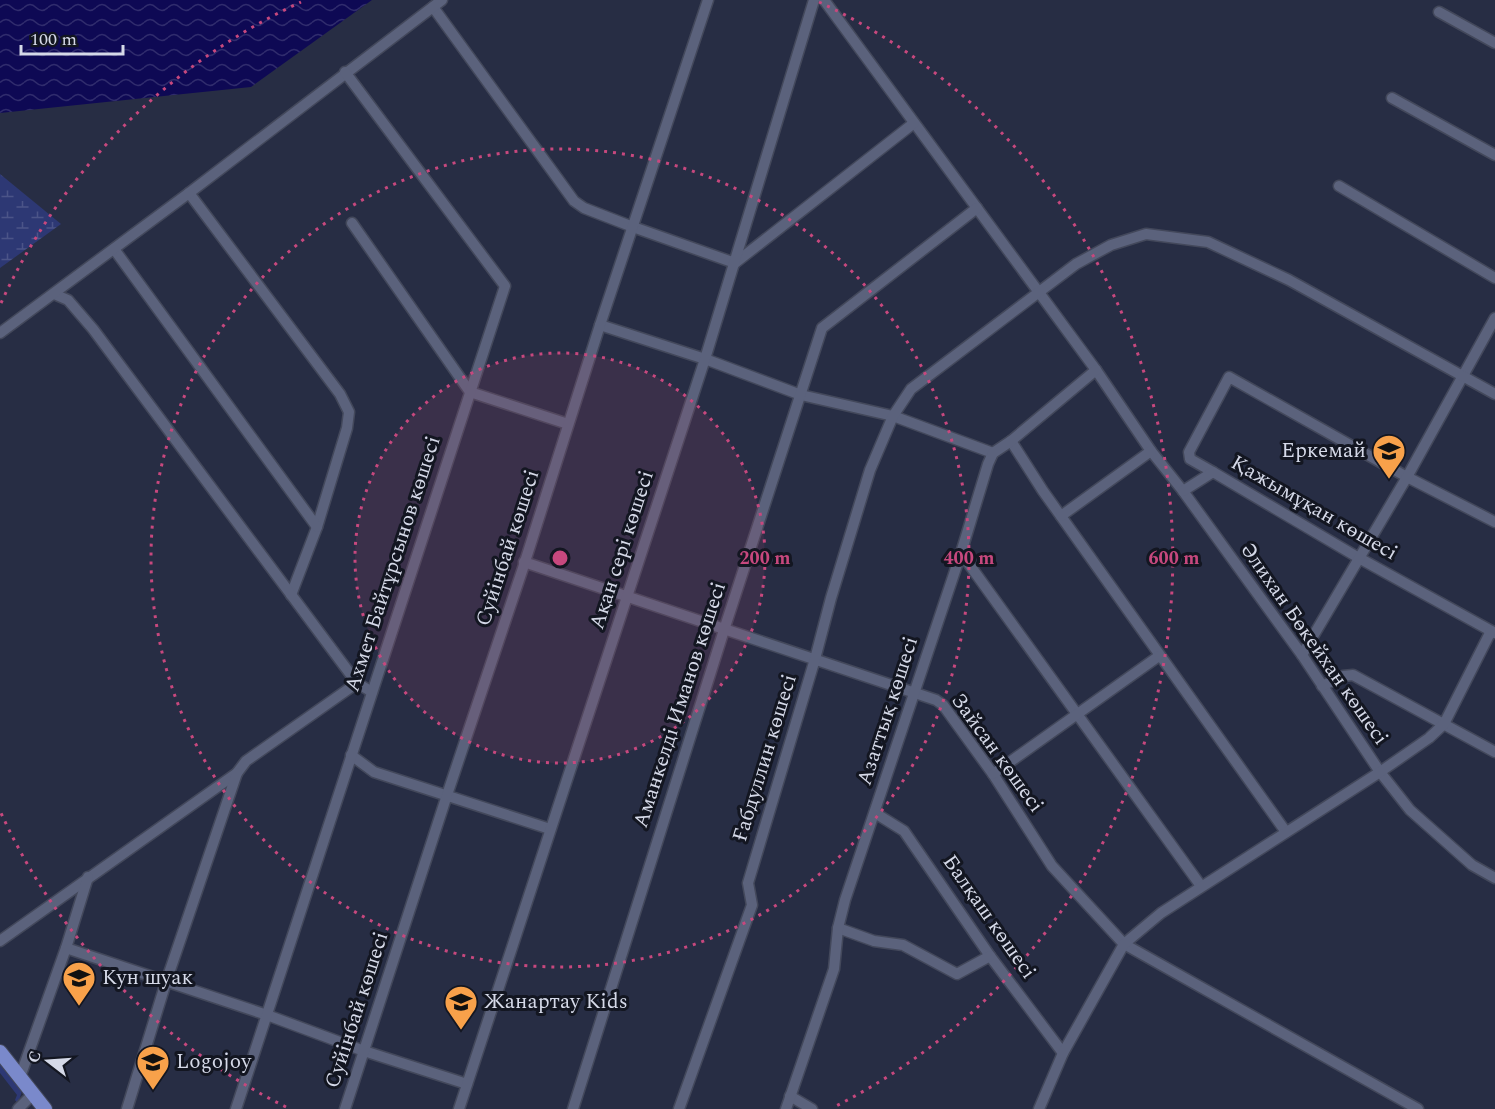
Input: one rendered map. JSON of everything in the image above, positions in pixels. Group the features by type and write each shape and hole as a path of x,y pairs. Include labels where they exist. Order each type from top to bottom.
{"main road":[{"path":"0,1052 45,1109"}],"street":[{"name":"Суйінбай көшесі","path":"345,1109 708,0"},
{"name":"Ақан сері көшесі","path":"459,1109 705,359 814,0"},
{"path":"824,0 1096,370 1151,451 1183,491"},
{"path":"0,333 189,193 437,3 574,201 585,208 633,227 735,263 915,123"},
{"path":"1439,12 1495,43"},
{"name":"Ахмет Байтұрсынов көшесі","path":"236,1109 505,286 345,72"},
{"path":"1392,98 1495,155"},
{"path":"1339,186 1495,278"},
{"path":"189,193 340,394 349,412 347,428 317,526 291,595"},
{"name":"Аманкелді Иманов көшесі","path":"573,1109 822,328 977,208"},
{"path":"352,223 470,392 568,424"},
{"name":"Ғабдуллин көшесі","path":"679,1109 752,905 748,883 870,470 893,416 911,389 1076,264 1111,245 1146,234 1208,242 1289,280 1495,394"},
{"path":"114,249 317,526"},
{"path":"54,294 68,300 93,329 357,683 372,692"},
{"path":"1302,655 1407,477 1495,318"},
{"path":"600,325 705,359 801,395 893,416 993,453 1011,441 1096,370"},
{"path":"1213,472 1190,459 1189,452 1228,377 1407,477 1495,522"},
{"path":"1011,441 1159,656 1286,832"},
{"path":"1061,516 1151,451"},
{"name":"Азаттық көшесі","path":"786,1109 834,969 838,928 845,900 993,453"},
{"name":"Қажымұқан көшесі","path":"1183,491 1213,472 1359,558 1493,632"},
{"name":"Әлихан Бөкейхан көшесі","path":"1124,944 1161,913 1200,886 1380,772 1302,655 1183,491"},
{"path":"961,553 1200,886"},
{"name":"Зайсан көшесі","path":"524,562 914,692 943,705 993,774 1052,866 1124,944 1418,1109"},
{"path":"1493,632 1444,724 1429,738 1380,772 1410,810 1472,865 1495,878"},
{"path":"993,774 1063,722 1077,715 1159,656"},
{"path":"1322,686 1343,676 1353,675 1495,752"},
{"path":"0,941 237,773 246,761 357,683"},
{"path":"351,755 374,772 550,829"},
{"path":"127,1109 166,982 237,773"},
{"name":"Балқаш көшесі","path":"874,813 904,831 990,956 1063,1053"},
{"path":"20,1077 66,948 88,878"},
{"path":"838,928 874,941 903,945 957,974 990,956"},
{"path":"1039,1109 1063,1053 1124,944"},
{"path":"66,948 267,1014 364,1051 467,1084"},
{"path":"18,1109 33,1094"},
{"path":"790,1096 812,1109"}],"green space":[{"path":"0,174 61,224 0,268"},
{"path":"0,1062 22,1091 18,1104 15,1100 17,1095 0,1073"}],"water":[{"path":"0,0 372,0 251,87 0,113"}],"place":[{"name":"Еркемай","path":"1389,480"},
{"name":"Кун шуак","path":"79,1007"},
{"name":"Жанартау Kids","path":"461,1031"},
{"name":"Logojoy","path":"153,1091"}]}
